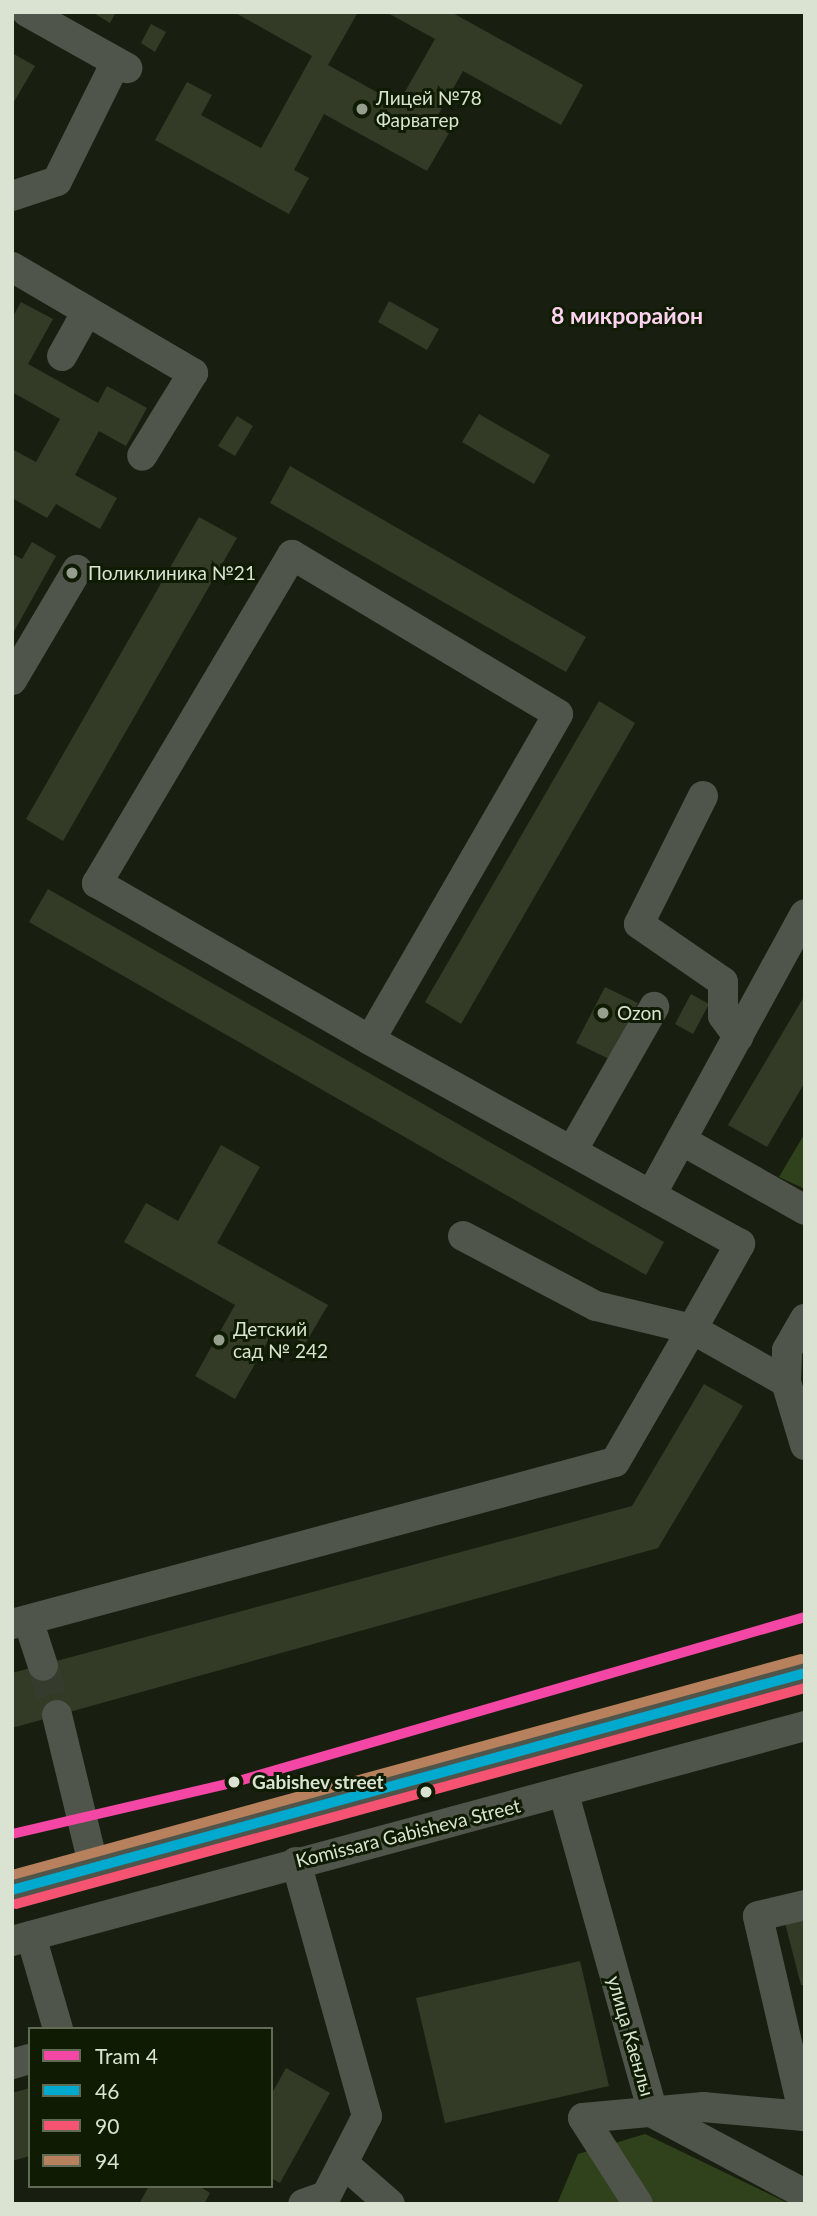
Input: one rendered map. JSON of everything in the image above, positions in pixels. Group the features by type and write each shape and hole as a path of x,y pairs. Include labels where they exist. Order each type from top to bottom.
{"street":[{"path":"12,197 57,181 121,66 27,12"},
{"path":"12,267 193,373 142,456"},
{"path":"62,356 87,311"},
{"path":"43,1665 20,1622 615,1462 740,1244 370,1040 97,883 292,555 558,714 370,1040"},
{"path":"12,680 77,570"},
{"path":"703,796 639,924 723,982 723,1016 738,1037"},
{"path":"651,1195 805,914"},
{"path":"572,1151 654,1007"},
{"path":"681,1140 805,1210"},
{"path":"463,1236 596,1306 692,1329 786,1382"},
{"path":"805,1319 788,1350 786,1382 805,1445"},
{"path":"12,1890 805,1673"},
{"path":"57,1716 94,1867"},
{"name":"Komissara Gabisheva Street","path":"22,1938 296,1862 564,1794 805,1726"},
{"name":"улица Каенлы","path":"564,1794 653,2113 805,2194"},
{"path":"296,1862 368,2116 326,2196 303,2204"},
{"path":"639,2204 583,2118 703,2107 804,2116 758,1916 805,1905"},
{"path":"22,1938 57,2027"},
{"path":"342,2163 390,2204"}],"green space":[{"path":"805,1133 805,1189 779,1177"},
{"path":"645,2134 790,2204 557,2204 578,2154"}],"building":[{"path":"92,12 116,12 110,23"},
{"name":"Лицей №78 Фарватер","path":"234,12 358,12 328,65 398,104 435,39 386,12 451,12 583,85 561,125 463,71 433,124 449,133 427,171 324,114 294,170 309,178 289,214 155,140 187,82 212,95 201,115 261,148 312,56"},
{"path":"151,24 166,32 155,52 141,43"},
{"path":"12,53 35,66 12,105"},
{"path":"389,301 439,329 427,350 378,322"},
{"path":"21,302 53,319 28,364 98,403 107,386 147,408 126,446 99,431 75,475 117,498 100,529 56,504 47,518 12,498 12,449 36,462 60,419 12,392 12,318"},
{"path":"479,414 550,455 534,484 462,442"},
{"path":"237,416 253,426 235,456 218,446"},
{"path":"290,466 586,637 566,672 270,503"},
{"path":"199,517 237,538 63,841 26,819"},
{"path":"32,542 56,556 12,635 12,554 22,559"},
{"path":"599,701 635,723 461,1024 425,1002"},
{"path":"48,889 664,1242 646,1275 29,922"},
{"path":"605,987 638,1003 609,1059 576,1043"},
{"path":"691,994 709,1004 693,1034 675,1024"},
{"path":"805,995 805,1082 767,1147 728,1125"},
{"path":"221,1145 260,1167 217,1243 328,1305 305,1344 276,1327 235,1399 195,1376 235,1305 124,1242 146,1203 178,1221"},
{"path":"704,1384 743,1406 658,1548 12,1728 12,1673 632,1506"},
{"path":"805,1918 805,1985 801,1985 785,1923"},
{"path":"580,1961 609,2086 445,2123 416,1998"},
{"path":"286,2068 330,2093 280,2183 273,2179 273,2091"},
{"path":"28,2089 28,2157 12,2161 12,2093"},
{"path":"148,2188 202,2188 210,2193 204,2204 139,2204"}],"tunnel":[{"path":"43,1666 57,1715"}],"tram line":[{"name":"4","path":"12,1834 235,1782 805,1617"}],"transit line":[{"name":"94","path":"12,1875 801,1659"},
{"name":"46","path":"12,1890 805,1673"},
{"name":"90","path":"16,1904 805,1688"}],"place":[{"name":"Лицей №78 Фарватер","path":"362,109"},
{"name":"Поликлиника №21","path":"72,573"},
{"name":"Ozon","path":"603,1013"},
{"name":"Детский сад № 242","path":"219,1340"},
{"name":"Gabishev street","path":"234,1782"}],"district":[{"name":"8 микрорайон","path":"627,315"}]}
